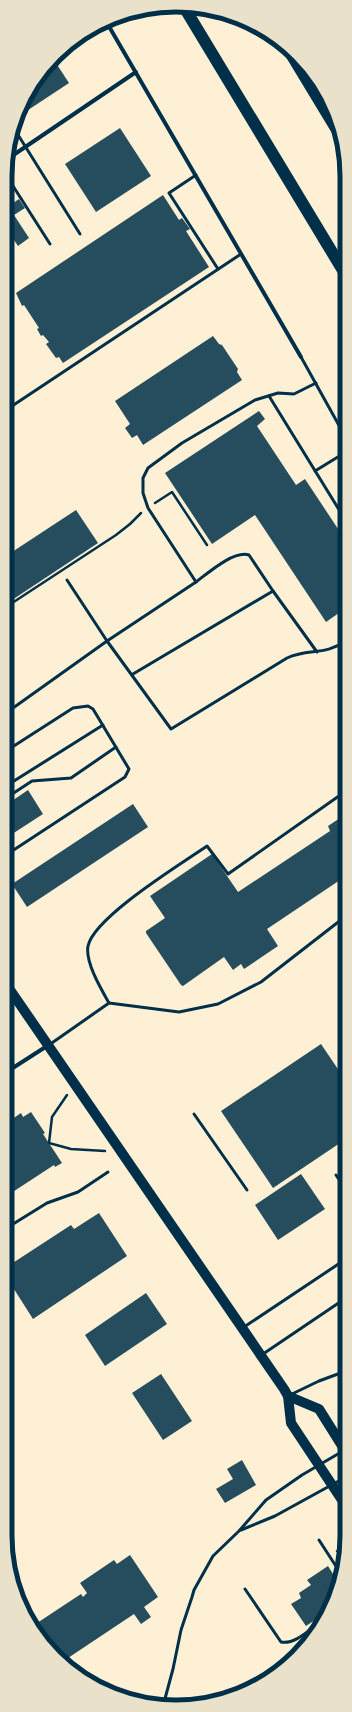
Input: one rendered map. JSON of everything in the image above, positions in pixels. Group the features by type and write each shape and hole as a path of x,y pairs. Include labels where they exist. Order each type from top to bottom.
{"highway":[{"path":"187,12 340,269"},
{"path":"301,71 328,115"}],"main road":[{"path":"12,993 288,1396 290,1423 340,1497"},
{"path":"288,1396 319,1409 340,1442"}],"street":[{"path":"110,26 301,357"},
{"path":"13,155 136,72"},
{"path":"12,1070 48,1045"}],"lane":[{"path":"18,134 80,234"},
{"path":"196,175 169,192 218,269"},
{"path":"12,184 50,244"},
{"path":"12,406 241,254"},
{"path":"301,357 340,427"},
{"path":"196,582 148,508 143,493 143,478 148,468 182,443 254,400 278,393 294,394 316,383"},
{"path":"268,396 340,511"},
{"path":"315,471 340,456"},
{"path":"12,709 107,641 233,557 245,554 252,558 273,591 317,652"},
{"path":"67,580 107,641 133,674 172,729 287,658 297,654 336,648 340,645"},
{"path":"133,674 273,591"},
{"path":"12,747 73,708 85,705 92,709 103,725 128,769 125,777 12,851"},
{"path":"12,782 103,725"},
{"path":"12,794 32,781 71,778 116,747"},
{"path":"109,1003 93,971 88,946 94,932 118,908 207,846 228,874 340,795"},
{"path":"48,1045 109,1003 179,1012 218,1004 261,982 340,921"},
{"path":"194,1114 247,1190"},
{"path":"12,1224 47,1202 78,1192 108,1172"},
{"path":"336,1175 340,1181"},
{"path":"242,1328 340,1263"},
{"path":"261,1356 340,1302"},
{"path":"288,1396 319,1381 340,1373"},
{"path":"165,1700 181,1630 194,1590 213,1556 239,1531 266,1500 340,1453"},
{"path":"239,1531 276,1516 340,1480"},
{"path":"319,1540 337,1568"},
{"path":"244,1589 281,1642 287,1643 293,1641 311,1629"}],"path":[{"path":"12,603 116,535 148,508 172,492 207,545"},
{"path":"75,1085 52,1117 49,1143 71,1149 121,1152"}],"building":[{"path":"57,64 69,83 24,113 34,94 46,76"},
{"path":"120,128 151,176 96,212 65,164"},
{"path":"163,195 179,220 182,218 190,229 186,231 209,267 63,363 59,357 56,358 46,344 49,342 43,335 41,336 37,329 39,328 24,305 22,306 16,293"},
{"path":"19,199 25,208 14,215 29,238 18,246 12,237 12,204"},
{"path":"213,336 219,344 222,345 238,369 237,372 242,380 143,445 137,435 132,438 125,428 130,424 115,401"},
{"path":"259,411 265,419 257,426 296,485 305,479 340,532 340,612 326,622 255,515 212,544 165,473"},
{"path":"76,510 98,543 12,600 12,552"},
{"path":"28,790 43,814 12,834 12,801"},
{"path":"133,804 148,827 27,907 12,884"},
{"path":"340,818 340,880 267,929 278,946 244,969 241,964 233,970 224,957 183,986 181,985 146,933 146,931 165,918 150,896 212,854 238,892 330,831 328,826"},
{"path":"321,1044 340,1072 340,1143 273,1188 221,1111"},
{"path":"31,1112 62,1163 55,1167 54,1165 12,1192 12,1119 21,1113 23,1117"},
{"path":"301,1174 325,1209 278,1240 255,1205"},
{"path":"99,1213 127,1256 33,1319 12,1286 12,1263 71,1225 74,1229"},
{"path":"146,1293 167,1324 105,1366 85,1335"},
{"path":"161,1374 192,1421 163,1440 132,1393"},
{"path":"242,1460 256,1485 225,1503 216,1489 233,1479 227,1469"},
{"path":"130,1555 158,1597 144,1607 151,1617 141,1624 134,1614 67,1658 46,1636 37,1623 81,1594 83,1597 87,1593 80,1583 114,1560 117,1564"},
{"path":"328,1566 334,1576 328,1599 318,1618 306,1626 291,1604 301,1598 299,1593 311,1585 307,1580"}]}
